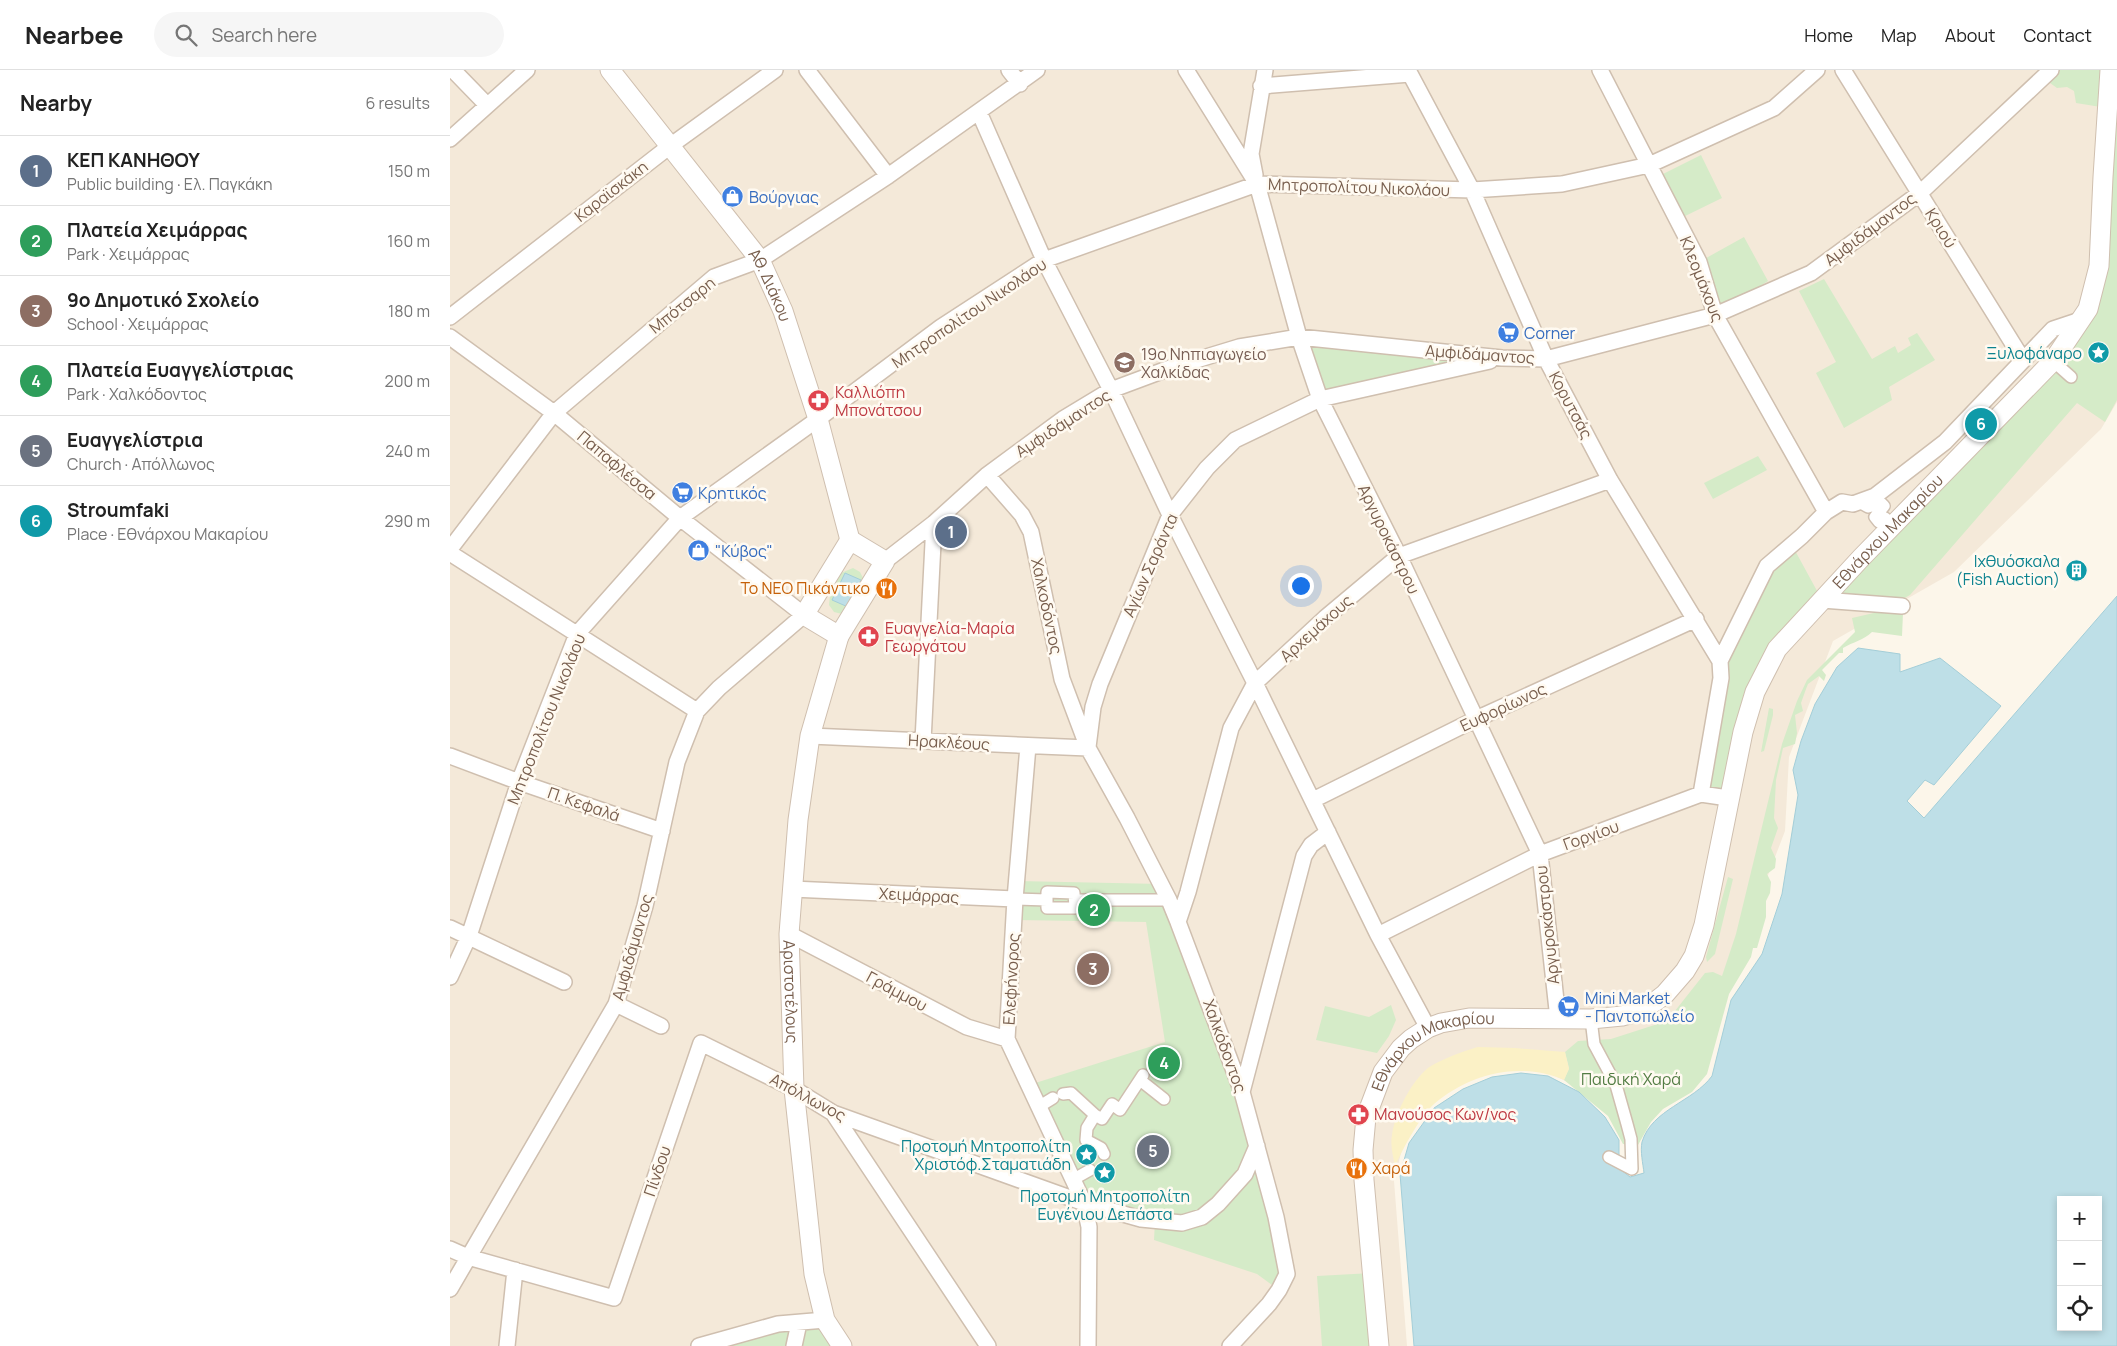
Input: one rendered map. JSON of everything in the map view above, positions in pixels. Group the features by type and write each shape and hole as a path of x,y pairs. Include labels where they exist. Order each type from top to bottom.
{"street":[{"path":"452,70 486,105"},
{"path":"450,139 527,70"},
{"name":"Αθ. Διάκου","path":"610,70 760,260 782,311 818,419 850,540"},
{"name":"Καραϊσκάκη","path":"450,317 670,146 775,70"},
{"path":"807,70 888,176"},
{"path":"1009,70 1020,84"},
{"name":"Μπότσαρη","path":"450,549 554,413 714,277 760,260 888,176 1020,84 1037,70"},
{"name":"Αργυροκάστρου","path":"1186,70 1257,184 1299,337 1320,399 1399,556 1540,854 1558,1019"},
{"path":"1257,184 1251,154 1265,70"},
{"name":"Κλεομάχους","path":"1600,70 1699,262 1715,315 1826,512"},
{"name":"Μητροπολίτου Νικολάου","path":"450,977 469,936 519,782 578,634 680,518 941,328 1044,260 1257,184 1472,190 1562,184 1648,165 1774,108 1817,70"},
{"name":"Κριού","path":"1844,70 2024,360"},
{"name":"Αμφιδάμαντος","path":"885,561 934,522 987,475 1063,419 1111,390 1170,368 1239,347 1299,337 1502,358 1546,359 1715,315 1811,273 1920,193 2051,70"},
{"name":"Εθνάρχου Μακαρίου","path":"1379,1346 1364,1180 1364,1132 1371,1101 1383,1072 1401,1048 1428,1028 1441,1023 1469,1018 1558,1019 1633,1014 1665,994 1685,971 1694,956 1704,925 1728,798 1743,732 1755,692 1778,649 1893,525 2053,361 2088,309 2094,292 2099,266 2102,177 2110,70"},
{"path":"1261,86 1409,72"},
{"name":"Κορυτσάς","path":"1409,72 1472,190 1546,359 1610,480 1720,661 1721,678 1701,794"},
{"path":"979,112 1044,260 1111,390 1170,515 1313,800 1378,935 1428,1028"},
{"path":"1720,661 1767,566 1802,536 1826,512 1842,502 1854,504 1875,496 1945,442 2053,329 2080,320"},
{"name":"Παπαφλέσσα","path":"450,337 554,413 680,518 804,616"},
{"name":"Αγίων Σαράντα","path":"1088,748 1093,707 1100,684 1170,515 1207,468 1235,440 1320,399 1502,358"},
{"path":"2053,361 2071,377"},
{"name":"Χαλκοδόντος","path":"987,475 1022,515 1032,532 1062,679 1088,748"},
{"name":"Αρχεμάχους","path":"1178,922 1188,892 1231,728 1255,683 1325,618 1399,556 1610,480"},
{"path":"1859,502 1868,507 1881,503 1884,506 1875,517 1879,522 1885,518 1893,525"},
{"path":"923,741 934,522"},
{"path":"839,636 804,616 850,540 885,561"},
{"path":"450,553 697,711"},
{"name":"Αριστοτέλους","path":"842,1346 825,1320 814,1274 794,1089 789,934 798,820 810,736 839,636 885,561"},
{"path":"1822,600 1902,606"},
{"name":"Αμφιδάμαντος","path":"450,1289 616,1004 645,906 677,762 697,711 719,688 804,616"},
{"name":"Ευφορίωνος","path":"1313,800 1476,719 1696,619"},
{"name":"Ηρακλέους","path":"810,736 1088,748"},
{"name":"Ελεφήνορος","path":"1028,746 1015,899 1007,1039 1084,1203 1089,1227 1088,1346"},
{"name":"Χαλκόδοντος","path":"1088,748 1127,818 1169,900 1178,922 1242,1092 1276,1217 1287,1274 1269,1304 1230,1346"},
{"name":"Π. Κεφαλά","path":"450,756 662,831"},
{"name":"Γοργίου","path":"1378,935 1540,854 1701,794 1728,798"},
{"path":"1242,1092 1304,856 1311,845 1328,832"},
{"name":"Χειμάρρας","path":"792,889 1046,900 1047,892 1074,893 1075,900 1169,900"},
{"path":"450,928 564,982"},
{"name":"Γράμμου","path":"789,934 967,1027 1007,1039"},
{"path":"616,1004 661,1026"},
{"path":"1592,1018 1594,1044 1616,1085 1631,1139 1632,1169 1608,1157"},
{"name":"Απόλλωνος","path":"701,1044 794,1089 833,1113 1084,1203 1141,1219 1172,1223 1192,1222 1202,1217 1231,1191 1245,1174 1257,1146"},
{"name":"Πίνδου","path":"515,1270 614,1298 701,1044"},
{"path":"1040,1106 1058,1096 1071,1093 1102,1119 1112,1104 1120,1110 1142,1078 1164,1099"},
{"path":"833,1113 988,1346"},
{"path":"1095,1115 1087,1128 1086,1140 1100,1148 1104,1154"},
{"path":"1074,1179 1090,1170"},
{"path":"450,1249 468,1257 515,1270 507,1346"},
{"path":"699,1346 778,1324 825,1320"},
{"path":"794,1346 799,1322"}],"shaded area":[{"path":"450,70 2117,70 2117,402 2101,429 1954,572 1833,641 1789,757 1785,831 1727,983 1592,1094 1539,1068 1472,1067 1407,1129 1394,1181 1407,1346 450,1346"}],"green space":[{"path":"2051,70 2117,70 2117,400 2105,422 2077,403 1910,595 1892,605 1822,600 2088,309 2107,108 2076,103 2074,91 2067,87 2057,88 2043,78"},
{"path":"1701,155 1722,198 1677,220 1655,178"},
{"path":"1744,237 1768,281 1715,315 1699,262"},
{"path":"1824,279 1872,359 1895,346 1898,353 1911,345 1908,338 1917,333 1935,360 1889,387 1892,400 1844,428 1816,373 1836,362 1799,291"},
{"path":"1299,337 1502,358 1320,399"},
{"path":"1758,456 1767,470 1713,499 1704,483"},
{"path":"1792,545 1822,600 1778,649 1728,798 1701,794 1721,678 1767,566"},
{"path":"853,568 860,572 864,580 842,614 834,612 829,605 830,596 841,573"},
{"name":"Παιδική Χαρά","path":"1878,612 1903,613 1902,636 1872,632 1843,648 1843,653 1839,653 1822,670 1826,675 1824,681 1819,676 1808,684 1801,703 1803,711 1795,715 1797,733 1795,744 1783,748 1776,780 1774,818 1778,828 1771,848 1776,859 1775,868 1767,874 1771,882 1770,893 1766,901 1766,917 1757,948 1753,948 1751,957 1729,994 1707,1074 1692,1092 1663,1109 1651,1122 1638,1145 1623,1144 1608,1116 1564,1080 1569,1068 1565,1052 1578,1041 1611,1039 1667,1021 1705,973 1713,972 1722,976 1736,934 1782,744 1797,701 1807,680 1855,632 1852,618"},
{"path":"1769,708 1773,709 1773,715 1764,751 1761,752"},
{"path":"1728,877 1733,879 1715,954 1707,962 1706,957"},
{"path":"1017,881 1161,884 1218,1027 1287,1274 1279,1290 1257,1274 1154,1240 1155,1221 1084,1203 1029,1085 1165,1042 1146,922 1014,920"},
{"path":"1391,1005 1396,1020 1389,1036 1377,1053 1316,1040 1325,1006 1369,1017"},
{"path":"1372,1273 1379,1346 1322,1346 1317,1276"},
{"path":"825,1320 842,1346 699,1346"}],"sand":[{"path":"1478,1047 1565,1052 1569,1069 1564,1080 1530,1071 1513,1071 1496,1073 1463,1084 1448,1093 1428,1110 1412,1133 1395,1166 1391,1143 1396,1117 1416,1081 1433,1065"}],"water":[{"path":"845,573 861,580 848,607 832,600"},
{"path":"2117,596 2117,1346 1414,1346 1400,1174 1409,1143 1434,1108 1463,1089 1492,1077 1521,1073 1548,1076 1579,1092 1605,1117 1619,1140 1619,1157 1605,1157 1630,1177 1644,1173 1641,1146 1647,1131 1654,1121 1694,1093 1712,1076 1731,1000 1762,954 1782,894 1798,795 1793,770 1801,741 1815,704 1837,667 1858,648 1900,654 1900,672 1940,658 2001,706 1934,785 1925,780 1907,801 1924,818"}],"place":[{"name":"Βούργιας","path":"733,197"},
{"name":"Corner","path":"1508,333"},
{"name":"Ξυλοφάναρο","path":"2098,353"},
{"name":"19ο Νηπιαγωγείο Χαλκίδας","path":"1125,363"},
{"name":"Καλλιόπη Μπονάτσου","path":"819,401"},
{"name":"Stroumfaki","path":"1981,424"},
{"name":"Κρητικός","path":"682,493"},
{"name":"ΚΕΠ ΚΑΝΗΘΟΥ","path":"951,532"},
{"name":"\"Κύβος\"","path":"699,551"},
{"name":"Ιχθυόσκαλα (Fish Auction)","path":"2076,570"},
{"name":"Το ΝΕΟ Πικάντικο","path":"886,588"},
{"name":"Ευαγγελία-Μαρία Γεωργάτου","path":"869,637"},
{"name":"Πλατεία Χειμάρρας","path":"1094,910"},
{"name":"9ο Δημοτικό Σχολείο","path":"1093,969"},
{"name":"Mini Market - Παντοπωλείο","path":"1569,1007"},
{"name":"Πλατεία Ευαγγελίστριας","path":"1164,1063"},
{"name":"Μανούσος Κων/νος","path":"1358,1114"},
{"name":"Ευαγγελίστρια","path":"1153,1151"},
{"name":"Προτομή Μητροπολίτη Χριστόφ.Σταματιάδη","path":"1087,1155"},
{"name":"Χαρά","path":"1356,1168"},
{"name":"Προτομή Μητροπολίτη Ευγένιου Δεπάστα","path":"1105,1172"}]}
